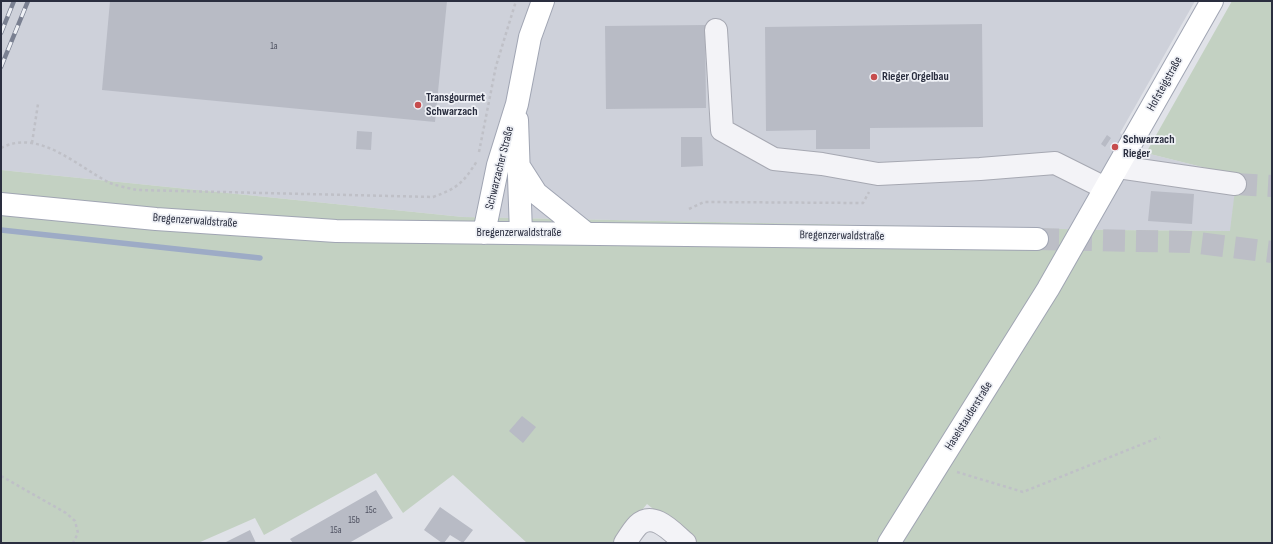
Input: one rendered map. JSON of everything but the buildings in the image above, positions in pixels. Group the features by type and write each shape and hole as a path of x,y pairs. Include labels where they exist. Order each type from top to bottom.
{"main road":[{"name":"Schwarzacher Straße","path":"484,233 498,165 517,104 530,37 542,1"},
{"name":"Hofsteigstraße","path":"1105,188 1212,1"},
{"name":"Schwarzacher Straße","path":"517,104 521,233"},
{"path":"520,168 536,193 587,234"},
{"name":"Haselstauderstraße","path":"889,543 1048,289 1105,188"},
{"name":"Bregenzerwaldstraße","path":"1,204 156,219 336,231 1037,238"}],"street":[{"path":"716,30 722,130 774,159 822,164 878,174 980,170 1055,163 1105,188"},
{"path":"1118,167 1235,184"},
{"path":"625,543 638,525 646,520 657,520 685,543"}],"path":[{"path":"479,153 496,66 516,1"},
{"path":"32,143 38,104"},
{"path":"1,148 17,143 32,143 51,149 111,183 137,190 432,197 449,191 461,182 477,161"},
{"path":"689,209 704,202 864,203 878,174"},
{"path":"938,466 1023,492 1160,438"},
{"path":"1,476 66,513 75,521 78,533 73,543"}],"shaded area":[{"path":"1,1 1195,1 1120,133 1146,153 1218,171 1237,173 1231,231 463,217 1,170"}],"green space":[{"path":"1232,1 1272,1 1272,543 696,543 647,504 614,543 527,543 453,475 403,513 376,473 264,535 255,518 198,543 1,543 1,170 463,217 1230,231 1237,173 1218,171 1146,153"}],"waterway":[{"path":"1,230 260,258"}],"tunnel":[{"path":"1235,184 1272,186"},
{"path":"1037,239 1190,242 1272,252"}],"railway":[{"path":"1,33 14,1"},
{"path":"1,67 28,1"}],"place":[{"name":"Rieger Orgelbau","path":"874,77"},
{"name":"Transgourmet Schwarzach","path":"418,105"},
{"name":"Schwarzach Rieger","path":"1115,147"}]}
